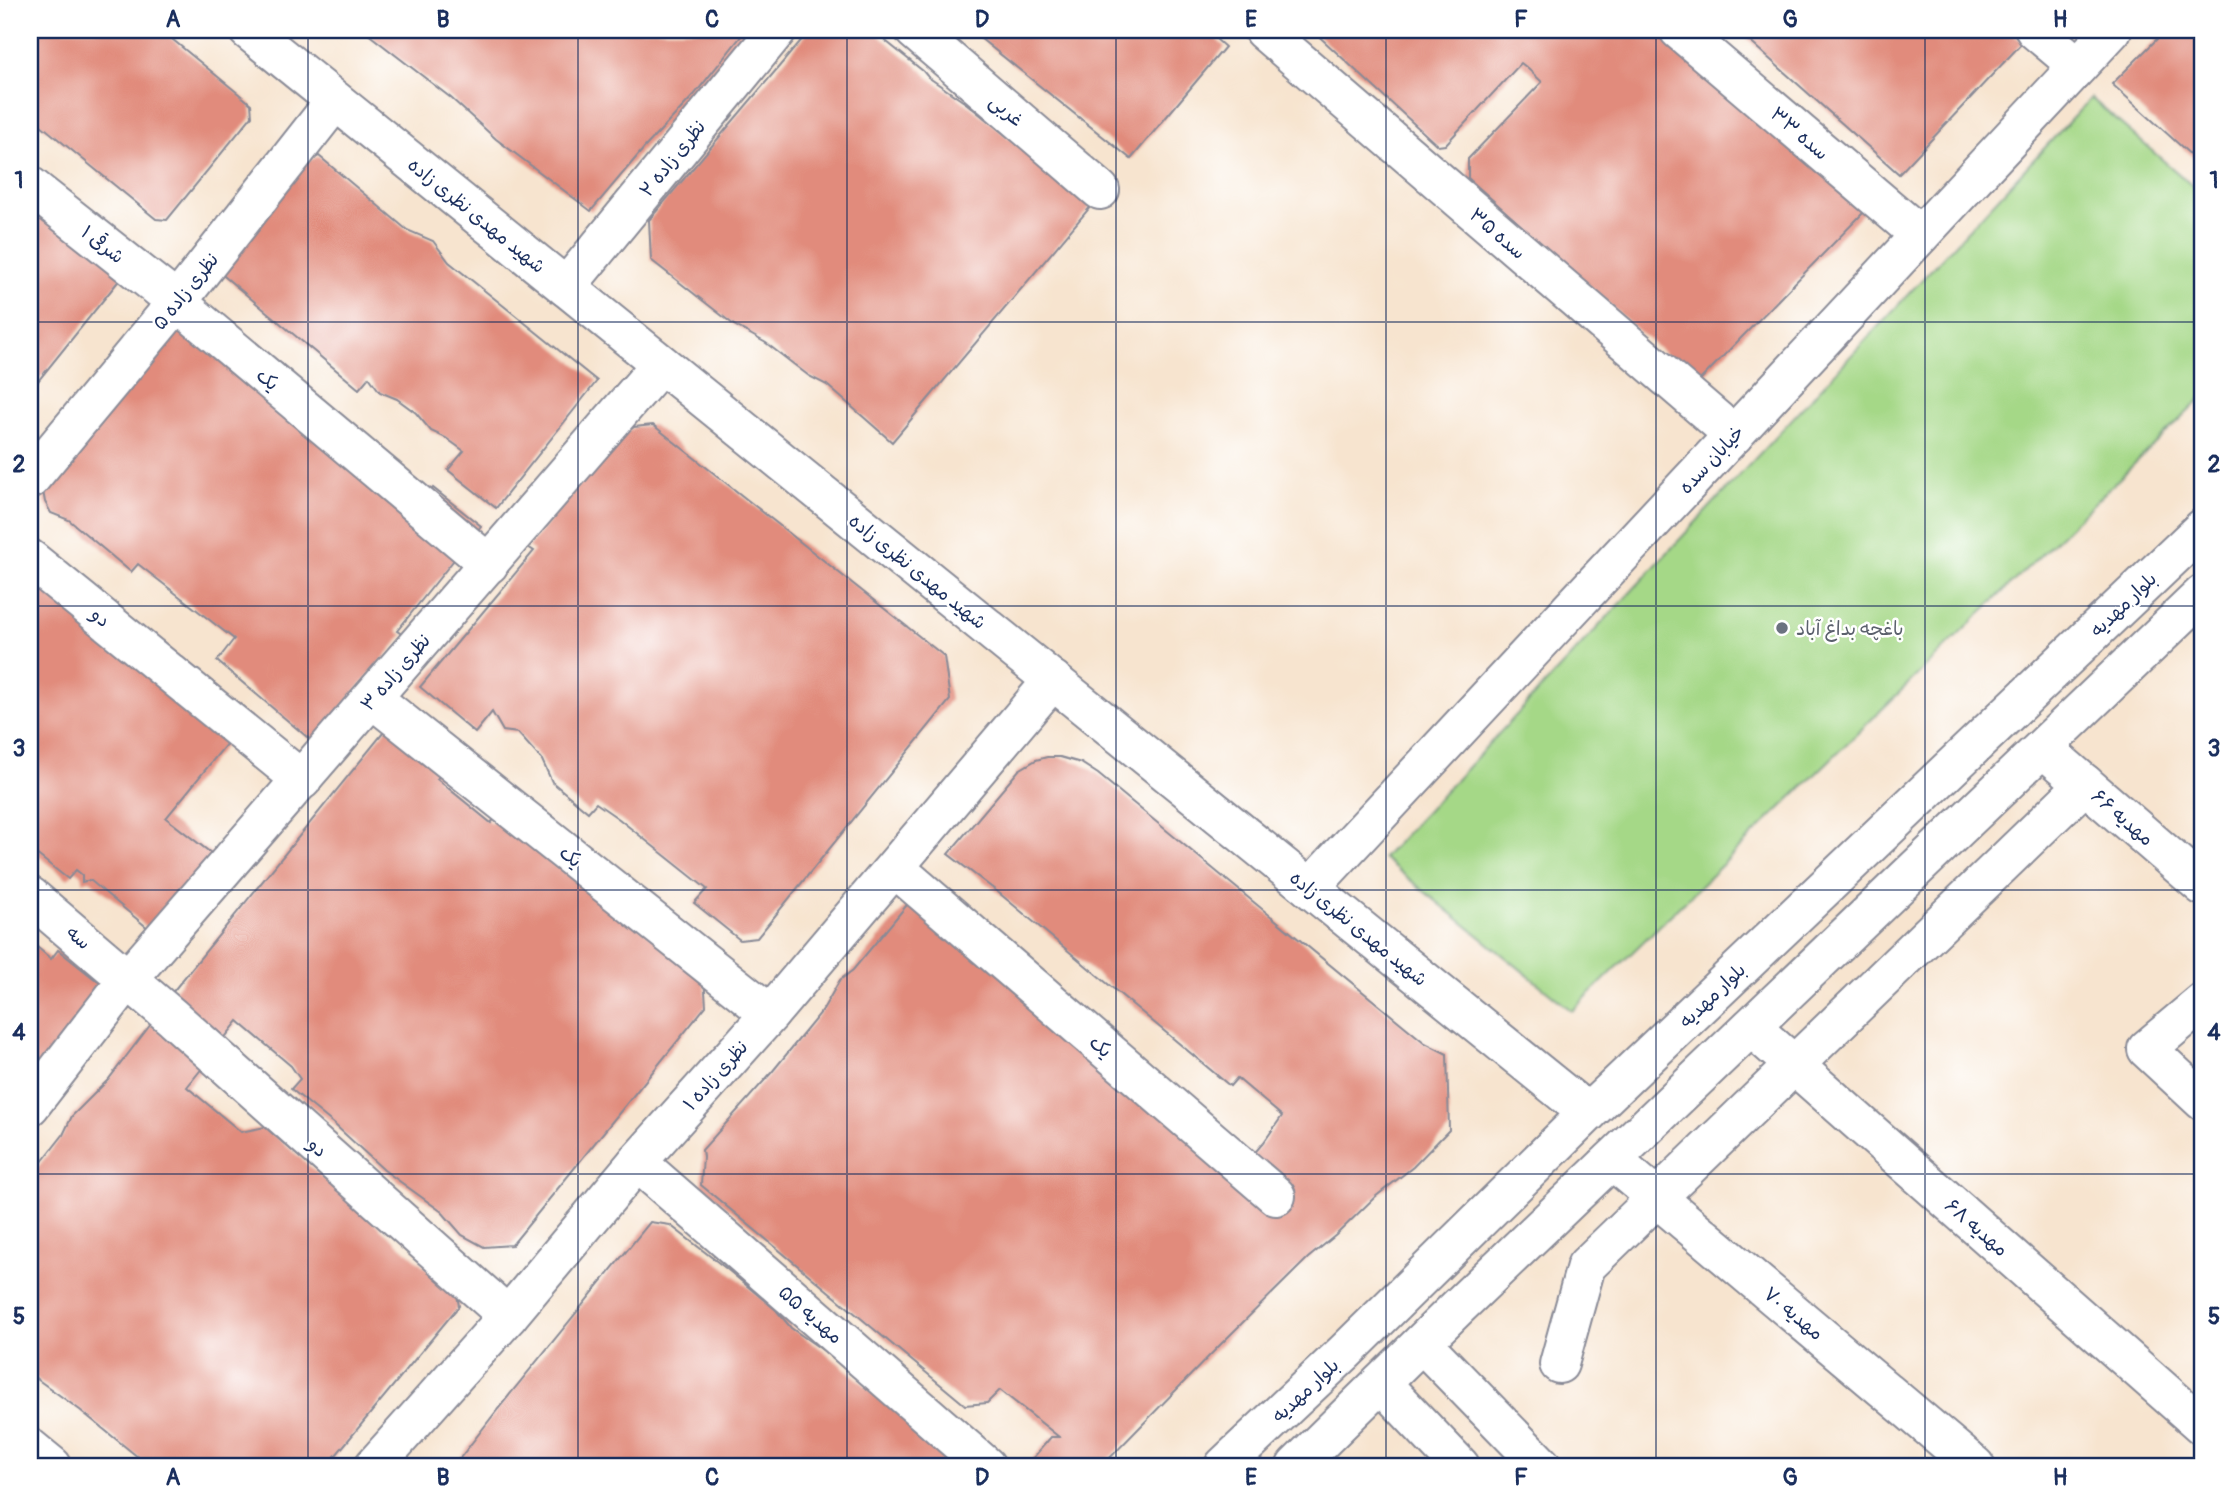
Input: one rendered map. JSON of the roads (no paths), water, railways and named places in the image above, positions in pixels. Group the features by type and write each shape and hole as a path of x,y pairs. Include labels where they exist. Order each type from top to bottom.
{"street":[{"name":"نظری زاده ۲","path":"566,287 777,30"},
{"name":"غربی","path":"914,30 1100,190"},
{"name":"سده ۳۵","path":"1263,30 1734,435"},
{"name":"سده ۳۳","path":"1679,30 1920,235"},
{"path":"2035,30 2078,66"},
{"name":"خیابان سده","path":"1310,888 2112,30"},
{"name":"شهید مهدی نظری زاده","path":"261,34 335,101 1588,1113"},
{"name":"نظری زاده ۵","path":"30,479 177,302 335,101"},
{"name":"۱ شرقی","path":"30,186 177,302"},
{"name":"یک","path":"177,302 489,564"},
{"name":"نظری زاده ۳","path":"30,1106 128,979 662,364"},
{"name":"بلوار مهدیه","path":"1224,1466 1391,1308 1588,1113 2203,528"},
{"name":"دو","path":"30,559 302,780"},
{"path":"1296,1466 2203,594"},
{"name":"نظری زاده ۱","path":"379,1465 636,1163 770,1014 1053,680"},
{"name":"یک","path":"373,699 770,1014"},
{"name":"مهدیه ۶۶","path":"2043,748 2203,886"},
{"path":"1559,1364 1586,1266 2085,784"},
{"name":"یک","path":"895,868 1276,1196"},
{"name":"سه","path":"30,895 128,979"},
{"name":"دو","path":"128,979 508,1316"},
{"path":"2203,1002 2147,1049 2203,1101"},
{"name":"مهدیه ۶۸","path":"1751,1027 2203,1426"},
{"name":"مهدیه ۷۰","path":"1612,1160 1975,1466"},
{"name":"مهدیه ۵۵","path":"636,1163 986,1466"},
{"path":"1422,1343 1542,1466"},
{"path":"1381,1383 1462,1466"},
{"path":"1462,1466 1464,1441 1476,1431 1491,1428 1506,1430"},
{"path":"30,1448 52,1466"}],"place":[{"name":"باغچه بداغ آباد","path":"1782,628"}]}
